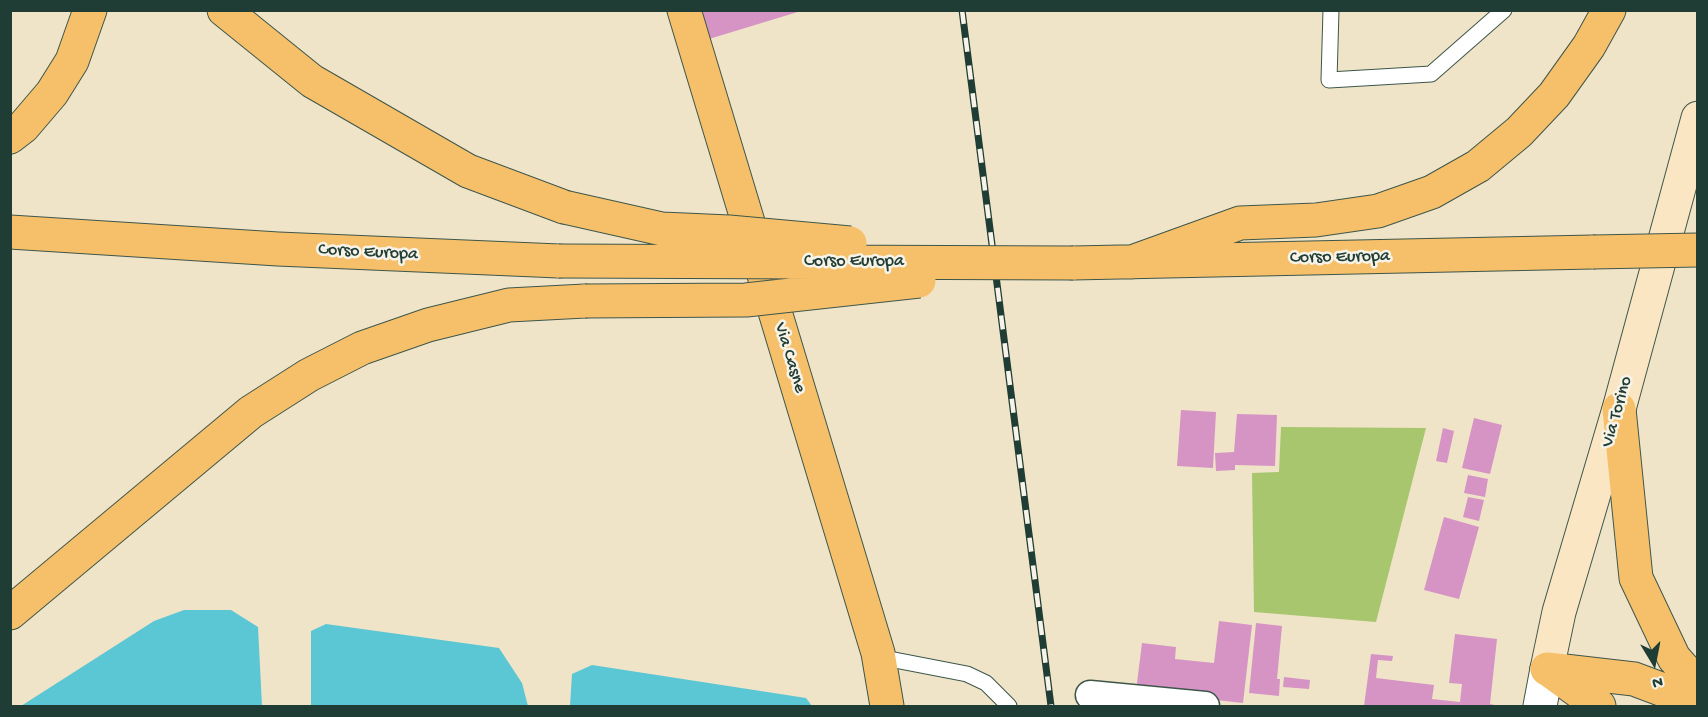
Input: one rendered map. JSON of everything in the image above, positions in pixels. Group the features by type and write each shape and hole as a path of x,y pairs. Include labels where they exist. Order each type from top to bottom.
{"main road":[{"path":"10,137 23,127 52,93 72,61 90,10"},
{"path":"224,10 312,81 468,171 564,207 662,229 729,232 1073,263"},
{"name":"Via Casne","path":"684,10 879,657 887,706"},
{"path":"1132,262 1240,223 1316,220 1378,211 1432,192 1478,166 1519,132 1554,95 1589,46 1609,10"},
{"name":"Via Torino","path":"1547,669 1559,612 1619,409 1698,118"},
{"name":"Corso Europa","path":"10,232 278,249 559,261 1073,263 1698,250"},
{"path":"10,613 251,412 309,375 362,348 429,325 509,305 585,301 746,300 1073,263"},
{"path":"1619,409 1636,578 1674,658 1698,685"},
{"path":"1547,669 1634,679 1698,703"},
{"path":"1547,669 1599,706"}],"street":[{"name":"Via Torino","path":"1540,706 1547,669"},
{"path":"1090,695 1205,706"}],"lane":[{"path":"1331,10 1329,80 1431,74 1504,10"},
{"path":"879,657 967,674 986,682 1009,706"}],"green space":[{"path":"1281,427 1426,428 1376,622 1254,612 1252,473 1279,472"}],"water":[{"path":"184,610 231,610 258,627 262,706 21,706 154,621"},
{"path":"326,624 499,648 522,683 528,706 311,706 311,631"},
{"path":"592,665 806,698 812,706 570,706 572,674"}],"building":[{"path":"700,10 801,10 801,11 709,39"},
{"path":"1181,410 1216,412 1213,468 1177,466"},
{"path":"1237,414 1277,415 1275,466 1235,465 1235,470 1216,471 1215,453 1234,452"},
{"path":"1474,418 1502,425 1490,474 1462,468"},
{"path":"1443,428 1454,431 1447,463 1436,461"},
{"path":"1468,475 1488,479 1485,497 1464,493"},
{"path":"1468,497 1484,500 1479,521 1463,517"},
{"path":"1444,517 1479,527 1459,599 1424,590"},
{"path":"1219,621 1252,625 1243,703 1136,691 1142,643 1176,647 1175,659 1214,663"},
{"path":"1256,623 1282,626 1277,679 1280,679 1279,696 1249,693"},
{"path":"1455,634 1497,639 1490,704 1500,706 1364,706 1371,654 1393,656 1392,661 1378,660 1376,678 1434,685 1432,699 1460,702 1462,684 1449,683"},
{"path":"1284,677 1310,680 1309,689 1283,687"}],"railway":[{"path":"962,10 1051,706"}]}
